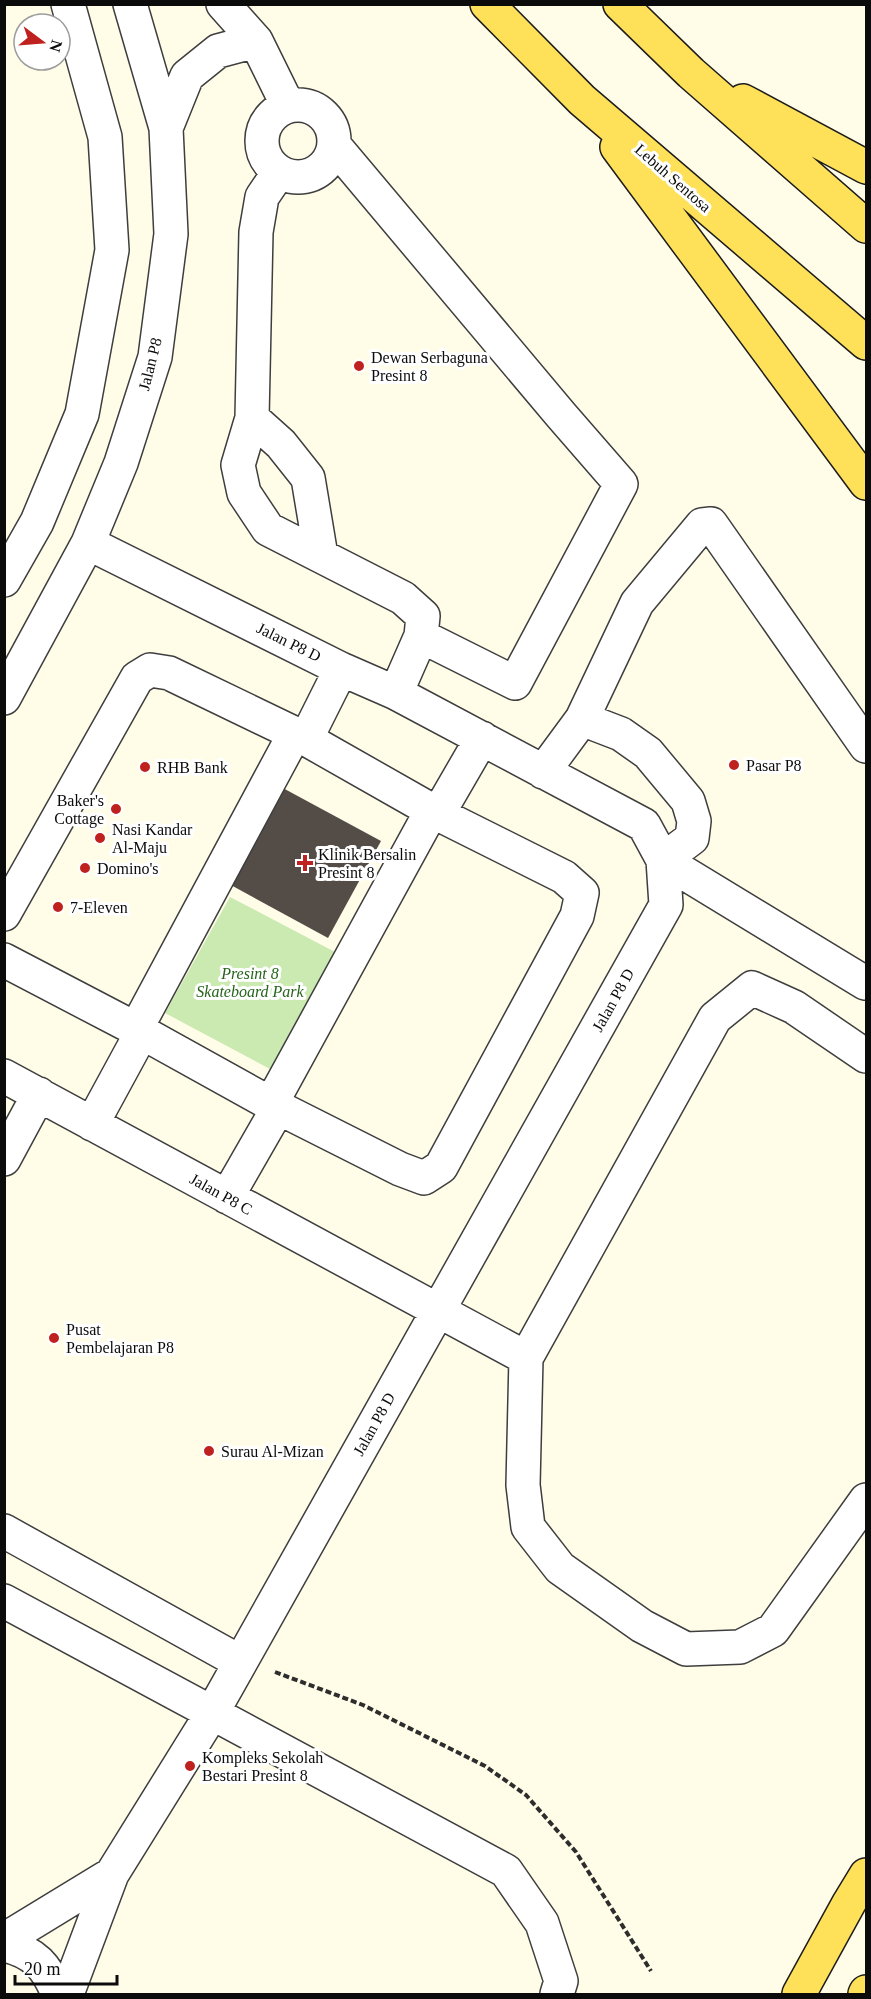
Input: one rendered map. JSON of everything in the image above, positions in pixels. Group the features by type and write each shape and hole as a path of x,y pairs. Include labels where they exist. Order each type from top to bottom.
{"main road":[{"name":"Lebuh Sentosa","path":"487,4 582,100 867,344"},
{"path":"620,4 691,73 867,226"},
{"path":"691,73 867,167"},
{"path":"582,100 867,483"},
{"path":"799,1995 849,1902 867,1875"}],"street":[{"path":"4,580 37,522 82,414 112,250 105,137 68,4"},
{"name":"Jalan P8","path":"4,698 88,543 121,463 155,357 171,234 166,128 130,4"},
{"path":"223,4 256,41 288,106"},
{"path":"166,128 187,76 218,51 256,41"},
{"path":"300,104 321,112 334,132 331,157 324,167 303,178 290,177 279,172 264,154 262,142 268,120 277,111 288,106 300,104"},
{"path":"334,145 621,484 515,683 421,636"},
{"path":"279,172 262,197 256,232 252,418 238,465 244,493 268,529 403,598 423,616 421,636 396,693"},
{"path":"252,418 281,444 308,478 321,556"},
{"path":"543,772 582,718 637,603 702,525 706,524 711,524 867,746"},
{"name":"Jalan P8 D","path":"67,1995 112,1874 212,1713 666,905 663,860 644,825 396,693 342,669 88,543"},
{"path":"92,1124 139,1031 300,736 342,669"},
{"path":"4,914 137,678 150,670 169,672 300,736 435,812 564,876 582,893 577,916 441,1167 424,1179 274,1106 4,960"},
{"path":"582,718 621,734 648,753 688,801 694,821 692,838 663,860 865,982 867,981"},
{"path":"227,1197 274,1106 435,812 482,738"},
{"path":"867,1056 794,1007 752,988 715,1018 526,1358 523,1485 528,1527 560,1568 642,1626 686,1648 740,1647 773,1630 867,1500"},
{"name":"Jalan P8 C","path":"4,1076 526,1358"},
{"path":"4,1159 39,1094"},
{"path":"4,1532 240,1662"},
{"path":"4,1601 506,1871 542,1923 561,1981 557,1995"},
{"path":"4,1940 112,1874"},
{"path":"4,1945 19,1948 37,1959 50,1975 58,1995"}],"path":[{"path":"240,1662 285,1674 363,1705 485,1766 526,1794 576,1852 651,1971"}],"green space":[{"name":"Presint 8 Skateboard Park","path":"230,897 335,952 270,1069 165,1013"}],"building":[{"name":"Klinik Bersalin Presint 8","path":"281,787 381,841 328,938 229,884"}],"place":[{"name":"Dewan Serbaguna Presint 8","path":"359,366"},
{"name":"Pasar P8","path":"734,765"},
{"name":"RHB Bank","path":"145,767"},
{"name":"Baker's Cottage","path":"116,809"},
{"name":"Nasi Kandar Al-Maju","path":"100,838"},
{"name":"Klinik Bersalin Presint 8","path":"305,863"},
{"name":"Domino's","path":"85,868"},
{"name":"7-Eleven","path":"58,907"},
{"name":"Pusat Pembelajaran P8","path":"54,1338"},
{"name":"Surau Al-Mizan","path":"209,1451"},
{"name":"Kompleks Sekolah Bestari Presint 8","path":"190,1766"}]}
